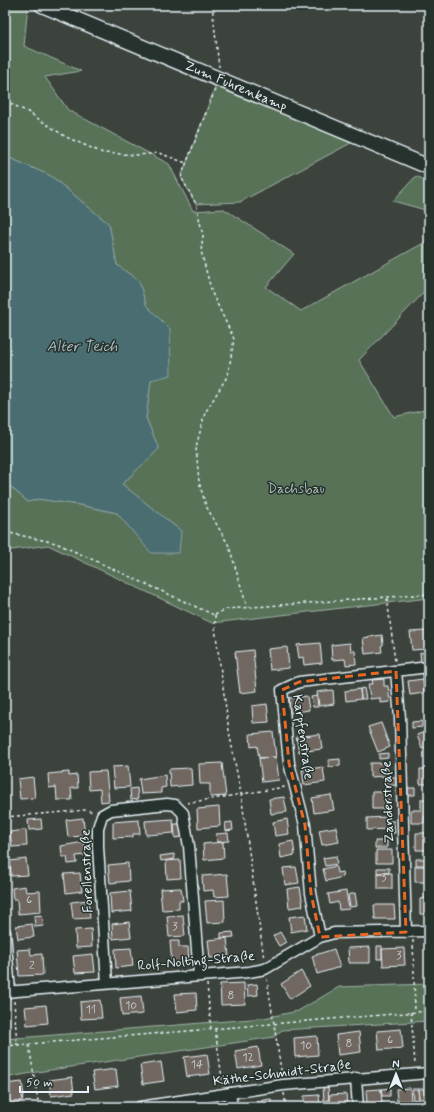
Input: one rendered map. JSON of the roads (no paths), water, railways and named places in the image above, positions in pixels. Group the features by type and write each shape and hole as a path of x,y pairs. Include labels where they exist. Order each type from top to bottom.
{"street":[{"name":"Zum Fuhrenkamp","path":"42,5 429,167"},
{"name":"Karpfenstraße","path":"320,937 311,894 305,825 289,763 282,690 299,682 429,667"},
{"name":"Zanderstraße","path":"396,671 400,718 409,932"},
{"name":"Forellenstraße","path":"107,983 98,847 98,828 102,815 111,810 167,804 175,805 183,813 189,846 202,975"},
{"name":"Rolf-Nolting-Straße","path":"9,992 249,972 265,969 320,937 334,933 429,931"},
{"path":"5,932 9,992"},
{"name":"Käthe-Schmidt-Straße","path":"141,1107 283,1085 429,1073"},
{"path":"356,1078 358,1107"},
{"path":"227,1094 232,1107"}],"water":[{"name":"Alter Teich","path":"5,156 51,176 109,224 117,265 139,281 146,305 170,329 171,375 151,380 146,418 159,449 122,484 181,531 179,553 151,553 117,513 80,505 38,499 28,502 5,482"}],"park label":[{"name":"Dachsbau","path":"296,489"}]}
